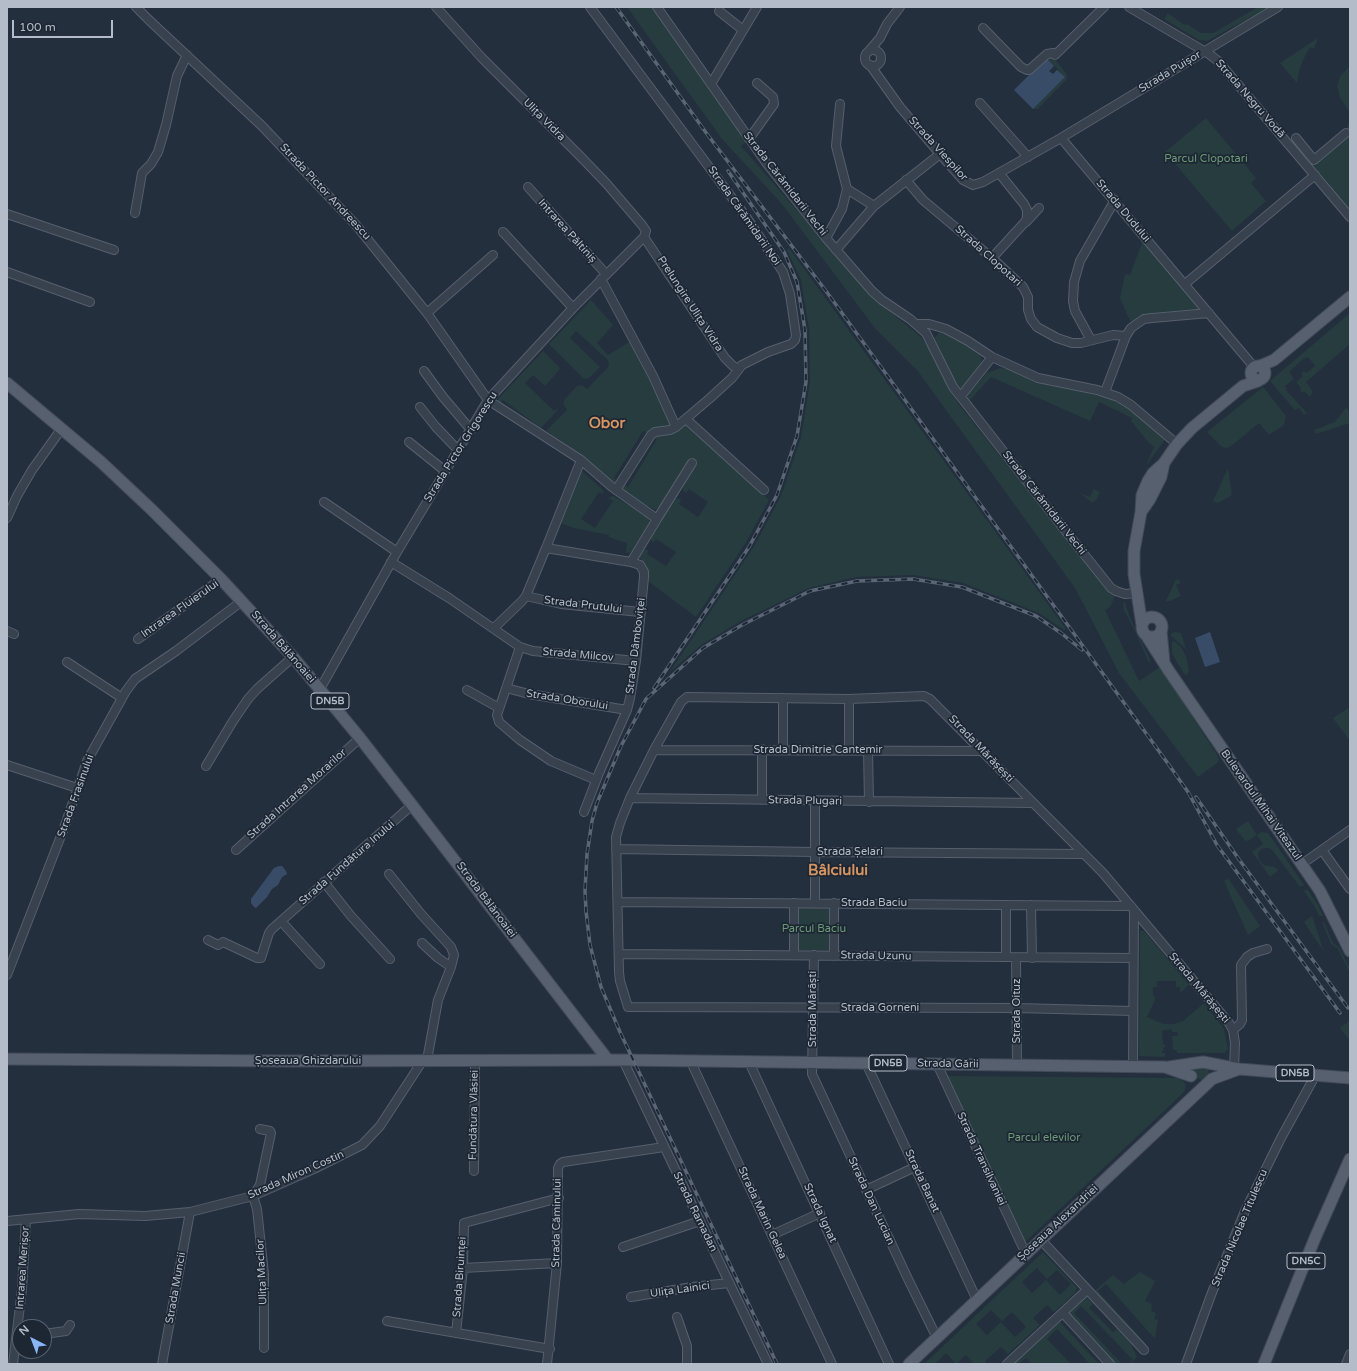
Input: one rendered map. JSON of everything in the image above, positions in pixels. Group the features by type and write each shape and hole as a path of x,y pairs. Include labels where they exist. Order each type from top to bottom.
{"main road":[{"path":"1258,372 1350,297"},
{"name":"Bulevardul Mihai Viteazul","path":"1258,372 1192,428 1177,444 1164,463 1161,477 1150,499 1141,512 1134,551 1136,593 1144,630 1164,664 1320,891 1350,950"},
{"name":"Strada Bălănoaiei","path":"7,383 62,428 131,489 221,579 293,657 360,738 608,1060"},
{"path":"1136,593 1161,621 1161,631 1154,637 1144,630 1147,618 1156,617"},
{"name":"Bulevardul Mihai Viteazul","path":"1161,631 1164,664"},
{"name":"Șoseaua Ghizdarului","path":"7,1059 608,1060"},
{"name":"Strada Gării","path":"608,1060 1168,1067 1192,1078"},
{"path":"1189,1100 1193,1087 1191,1068 1202,1063 1210,1065 1213,1071 1210,1081"},
{"name":"DN5B","path":"1168,1067 1202,1063 1315,1076 1350,1078"},
{"name":"DN5B","path":"1192,1078 1199,1084 1210,1081 1237,1068"},
{"name":"Șoseaua Alexandriei","path":"909,1364 1210,1081"},
{"name":"DN5C","path":"1264,1364 1312,1245 1350,1159"}],"street":[{"name":"Strada Pictor Andreescu","path":"136,7 262,126 327,193 372,243 427,313 488,400"},
{"name":"Ulița Vidra","path":"436,7 482,58 606,183 642,224 646,231 644,237"},
{"name":"Strada Cărămidarii Noi","path":"590,7 747,218 783,272 790,294 796,335 795,340 791,344 768,352 742,365 726,383 676,427 670,430 656,432 651,435 616,490"},
{"name":"Strada Cărămidarii Vechi","path":"657,7 767,164 826,238 877,296 917,324 926,333 931,340 949,379 961,396 1111,588 1125,594 1136,593"},
{"path":"711,84 757,7"},
{"name":"Strada Viespilor","path":"868,52 880,38 887,24 900,7"},
{"path":"983,28 1021,67 1030,70 1047,54 1053,53 1055,55 1104,7"},
{"name":"Strada Negru Vodă","path":"1129,7 1204,51 1220,63 1350,217"},
{"name":"Strada Puișor","path":"1061,138 1278,7"},
{"path":"719,11 743,30"},
{"name":"Strada Viespilor","path":"887,24 881,58 882,73 887,88"},
{"path":"872,50 876,51 881,58 877,65 870,65 865,59 868,52 872,50"},
{"path":"135,213 142,173 151,164 158,152 166,125 177,76 187,55"},
{"name":"Strada Viespilor","path":"870,65 900,107 940,154 964,180 973,185 983,182 1061,138"},
{"path":"749,139 774,104 772,97 757,83"},
{"path":"980,103 1028,157"},
{"path":"826,238 842,209 847,189 836,146 840,104"},
{"path":"1296,138 1314,160 1346,133"},
{"name":"Strada Dudului","path":"1061,138 1115,200 1258,372"},
{"path":"836,250 874,206 940,154"},
{"path":"999,173 1026,207 1027,214 1025,222"},
{"path":"1185,284 1315,175"},
{"name":"Strada Clopotari","path":"906,180 923,200 992,258 1025,290 1028,297 1029,314 1037,327 1066,342 1076,343 1113,335 1126,336"},
{"name":"Intrarea Păltiniș","path":"528,187 603,277 653,376 676,427"},
{"path":"847,189 874,206"},
{"path":"1091,340 1075,311 1073,300 1074,282 1080,261 1115,200"},
{"path":"992,258 1039,208"},
{"path":"7,214 114,250"},
{"path":"503,232 573,308"},
{"name":"Strada Pictor Grigorescu","path":"320,689 391,562 488,400 573,308 644,237"},
{"name":"Prelungire Ulița Vidra","path":"644,237 725,358 733,366 739,369"},
{"path":"427,313 493,255"},
{"path":"7,272 90,302"},
{"path":"1105,392 1126,336 1131,328 1144,319 1209,313"},
{"name":"Strada Cărămidarii Vechi","path":"917,324 929,324 946,329 992,357 1043,380 1105,392 1118,397 1131,405 1177,444"},
{"path":"961,396 992,357"},
{"path":"424,371 443,397 471,430"},
{"path":"488,400 581,460 616,490 657,519"},
{"path":"420,407 436,427 458,450"},
{"path":"686,419 764,490"},
{"path":"7,518 17,496 32,470 62,428"},
{"path":"409,442 445,471"},
{"path":"494,628 526,596 581,460"},
{"path":"546,548 631,562 692,463"},
{"path":"324,502 397,552"},
{"path":"391,562 449,598 494,628 520,648 497,715 499,722 520,740 551,761 596,780"},
{"name":"Strada Dâmboviței","path":"584,812 596,780 627,710 632,688 636,661 644,572 640,565 631,562"},
{"name":"Intrarea Fluierului","path":"138,639 221,579"},
{"name":"Strada Prutului","path":"526,596 561,604 640,612"},
{"name":"Strada Frasinului","path":"7,975 39,894 87,761 122,698 135,679 176,651 242,601"},
{"name":"Strada Milcov","path":"520,648 533,651 636,661"},
{"path":"206,766 248,699 293,657"},
{"path":"67,662 122,698"},
{"name":"Strada Oborului","path":"506,688 529,694 627,710"},
{"path":"467,690 499,708"},
{"name":"Strada Mărășești","path":"654,750 679,705 687,697 849,699 927,697 933,701 1103,873 1229,1023 1233,1030 1237,1068"},
{"path":"783,698 784,749"},
{"path":"849,699 849,749"},
{"name":"Strada Intrarea Morarilor","path":"236,850 360,738"},
{"path":"762,749 762,800"},
{"name":"Strada Dimitrie Cantemir","path":"654,750 849,749 982,751"},
{"path":"619,954 616,837 618,827 630,798 654,750"},
{"path":"868,750 868,802"},
{"path":"7,764 77,788"},
{"name":"Strada Plugari","path":"630,798 1033,803"},
{"path":"815,800 815,903"},
{"name":"Strada Fundătura Inului","path":"208,940 218,945 223,942 260,958 262,956 269,933 324,882 412,805"},
{"path":"1302,864 1350,830"},
{"name":"Strada Șelari","path":"616,849 1084,854"},
{"path":"1322,850 1350,889"},
{"path":"389,874 421,914 451,947 454,955 452,967 438,1000 425,1060"},
{"path":"324,882 351,916 390,959"},
{"name":"Strada Baciu","path":"618,902 1031,905 1132,908"},
{"path":"794,903 794,955"},
{"path":"834,903 834,956"},
{"path":"1006,905 1006,957"},
{"path":"1031,905 1032,958"},
{"path":"1132,908 1134,958 1133,1066"},
{"path":"281,921 320,964"},
{"path":"422,943 438,958 452,967"},
{"name":"Strada Mărășești","path":"1233,1030 1242,1020 1241,965 1247,957 1253,953 1267,949"},
{"name":"Strada Uzunu","path":"619,954 1134,958"},
{"name":"Strada Gorneni","path":"619,954 620,981 628,1007 1017,1008 1133,1011"},
{"name":"Strada Mărăști","path":"813,1063 814,955"},
{"name":"Strada Oituz","path":"1016,958 1017,1065"},
{"name":"Strada Miron Costin","path":"7,1221 79,1214 144,1216 190,1212 253,1196 314,1169 362,1145 380,1126 425,1060"},
{"name":"Fundătura Vlăsiei","path":"474,1171 475,1060"},
{"name":"Strada Ramadan","path":"623,1060 768,1364"},
{"name":"Strada Marin Gelea","path":"691,1062 832,1364"},
{"name":"Strada Ignat","path":"749,1062 889,1364"},
{"name":"Strada Dan Lucian","path":"813,1063 813,1077 937,1338"},
{"name":"Strada Banat","path":"866,1063 977,1300"},
{"name":"Strada Transilvaniei","path":"937,1064 1026,1254"},
{"name":"Strada Nicolae Titulescu","path":"1186,1364 1244,1211 1315,1076"},
{"path":"253,1196 260,1185 271,1133 270,1131 260,1128"},
{"name":"Strada Căminului","path":"548,1364 557,1263 559,1198 558,1168 560,1164 563,1162 664,1147"},
{"path":"866,1190 915,1167"},
{"name":"Ulița Macilor","path":"253,1196 257,1209 264,1274 264,1348"},
{"name":"Strada Biruinței","path":"456,1333 463,1268 464,1223 559,1198"},
{"name":"Strada Muncii","path":"162,1364 190,1212"},
{"path":"772,1235 820,1213"},
{"name":"Intrarea Merișor","path":"19,1319 26,1219"},
{"path":"623,1247 700,1221"},
{"path":"1041,1240 1144,1350"},
{"path":"463,1268 557,1263"},
{"name":"Ulița Lainici","path":"631,1297 692,1287 729,1283"},
{"path":"1007,1364 1087,1290"},
{"path":"1062,1313 1110,1364"},
{"path":"677,1317 687,1346 687,1364"},
{"name":"Strada Biruinței","path":"387,1321 550,1349"},
{"path":"52,1333 66,1331 70,1325"},
{"path":"1346,1364 1350,1354"}],"green space":[{"path":"627,7 653,7 747,141 741,146 873,298 920,336 928,347 947,385 960,406 1106,589 1115,596 1110,607 1105,610 1139,681 1160,667 1217,755 1219,760 1217,763 1198,777 1119,673 1075,588 917,370 874,327 782,204 722,139"},
{"path":"1258,7 1265,7 1266,9 1207,41 1199,40 1164,19 1168,13 1183,24 1187,24 1201,33 1213,33"},
{"path":"1318,38 1314,49 1310,47 1304,58 1299,71 1297,83 1280,63"},
{"path":"1053,57 1066,73 1067,79 1038,109 1033,109 1065,77 1046,58"},
{"path":"1350,66 1350,112 1340,98 1337,86 1340,76"},
{"path":"1350,117 1350,210 1295,143 1312,162 1346,133"},
{"name":"Parcul Clopotari","path":"1206,118 1256,178 1251,183 1266,201 1232,231 1165,152"},
{"path":"1143,240 1198,305 1197,309 1152,313 1144,315 1131,323 1120,298 1125,274 1130,275"},
{"path":"789,248 1066,629 1064,630 1039,613 963,583 913,575 856,577 809,588 741,621 701,645 669,673 753,548 781,496 801,437 810,382 809,329 801,280 787,250"},
{"path":"591,300 613,325 597,343 608,355 631,341 651,378 672,425 648,433 643,431 614,478 617,481 614,482 611,481 584,456 546,431 567,410 564,405 564,400 577,386 582,385 587,389 608,367 608,360 576,331 570,338 600,367 589,378 584,379 549,344"},
{"path":"1350,313 1350,344 1306,382 1313,392 1310,397 1304,391 1302,393 1300,390 1301,388 1296,382 1303,376 1301,374 1304,371 1306,373 1315,366 1308,357 1305,359 1304,358 1289,372 1294,379 1285,386 1287,389 1286,390 1307,413 1304,415 1299,408 1295,410 1270,381"},
{"path":"940,332 944,332 977,351 982,360 980,369 962,388 957,387 934,342 935,337"},
{"path":"543,351 560,369 545,386 533,375 525,383 554,411 557,409 558,410 541,428 503,400 500,403 498,399"},
{"path":"1000,368 1009,369 1039,383 1101,396 1115,401 1129,409 1162,436 1164,441 1147,463 1154,447 1131,421 1132,418 1099,402 1090,421 991,377 970,400 973,403 970,405 968,402 969,394 987,373"},
{"path":"1263,387 1286,416 1284,425 1269,435 1259,423 1230,447 1222,447 1207,432"},
{"path":"1346,408 1350,411 1350,423 1316,434 1314,430 1335,422"},
{"path":"686,423 769,500 745,544 696,617 648,581 647,569 643,561 638,556 642,550 649,550 647,554 666,566 676,552 656,539 653,543 650,538 674,500 679,498 681,500 679,504 698,517 708,502 689,489 686,493 683,490 683,487 696,465 688,461 660,506 655,510 627,494 622,488 623,484 628,487 657,439 654,437"},
{"path":"1228,468 1232,495 1218,503 1213,501"},
{"path":"582,471 604,491 602,494 599,492 581,519 595,528 613,501 608,498 613,496 647,516 649,519 649,524 631,552 626,553 627,543 609,537 609,535 574,528 558,522"},
{"path":"1094,489 1100,492 1096,500 1092,503 1080,493 1090,497"},
{"path":"1176,579 1180,581 1180,583 1176,585 1181,596 1170,601 1166,601"},
{"path":"1123,602 1125,603 1151,662 1148,661 1124,610"},
{"path":"1175,632 1181,633 1186,649 1171,636 1171,634"},
{"path":"1174,641 1181,647 1186,657 1189,670 1187,675 1185,675 1172,654 1172,642"},
{"path":"1350,707 1350,741 1333,718"},
{"path":"1248,821 1257,835 1246,842 1236,829"},
{"path":"1262,832 1268,833 1304,885 1300,887 1273,851 1269,848 1264,848 1258,853 1259,860 1264,865 1274,867 1279,870 1270,877 1252,852 1263,844 1257,835"},
{"path":"1228,878 1260,926 1248,935 1224,881"},
{"path":"1307,889 1318,905 1323,916 1319,916 1315,907 1304,891"},
{"name":"Parcul Baciu","path":"798,907 830,908 830,950 798,950"},
{"path":"1312,916 1324,952 1304,922"},
{"path":"1322,922 1324,922 1333,943 1339,947 1350,969 1350,973 1338,949 1331,944"},
{"path":"1140,931 1144,931 1189,985 1180,993 1180,987 1176,987 1176,981 1157,981 1157,987 1153,987 1153,995 1156,998 1147,1017 1163,1024 1174,1024 1183,1021 1204,1003 1224,1029 1228,1049 1224,1053 1177,1053 1177,1050 1173,1050 1172,1036 1177,1036 1178,1033 1172,1032 1171,1029 1162,1031 1163,1044 1165,1045 1163,1049 1165,1050 1162,1051 1162,1053 1165,1053 1165,1057 1139,1056"},
{"path":"1350,1020 1350,1041 1340,1028"},
{"path":"1199,1066 1205,1066 1209,1070 1209,1076 1205,1080 1199,1080 1195,1076 1195,1070"},
{"name":"Parcul elevilor","path":"946,1076 1178,1078 1184,1082 1186,1086 1182,1094 1024,1243"},
{"path":"1043,1252 1077,1288 1075,1293 1054,1312 1047,1305 1033,1318 1040,1325 1008,1354 1001,1347 985,1361 988,1364 974,1364 966,1355 956,1364 946,1353 935,1364 924,1364","holes":["1037,1268 1047,1279 1057,1270 1071,1284 1060,1295 1046,1280 1032,1293 1022,1282","991,1310 1002,1321 1012,1312 1026,1327 1015,1337 1001,1322 987,1335 976,1324"]},
{"path":"1140,1272 1155,1281 1145,1301 1152,1304 1151,1311 1156,1313 1154,1319 1158,1320 1155,1339 1106,1284 1098,1291 1148,1346 1143,1345 1093,1292 1113,1275 1124,1284"},
{"path":"1087,1297 1093,1304 1089,1308 1113,1332 1117,1329 1131,1344 1137,1357 1131,1364 1129,1364 1133,1360 1081,1306 1074,1313 1122,1364 1116,1364 1068,1314"},
{"path":"1060,1322 1099,1364 1090,1364 1057,1329 1047,1339 1071,1364 1032,1364 1026,1358 1019,1364 1014,1364"}],"water":[{"path":"1046,58 1054,66 1049,71 1053,74 1057,70 1065,77 1033,109 1014,90"},
{"path":"1210,632 1220,662 1205,667 1195,638"},
{"path":"282,866 287,874 282,877 278,885 272,889 267,897 256,908 254,907 251,903 251,899 274,868"}],"railway":[{"path":"616,7 707,134 826,291 1169,765 1188,792 1217,845 1340,1013"},
{"path":"654,688 749,547 777,495 797,436 806,382 805,330 797,282 784,252 728,171"},
{"path":"777,1364 620,1032 601,987 590,945 585,891 587,854 592,821 597,803 621,746 646,699 703,648 742,625 810,591 857,581 913,579 962,587 1036,616 1082,650"},
{"path":"1196,797 1238,858 1348,1008"}],"district":[{"name":"Obor","path":"607,424"},
{"name":"Bâlciului","path":"838,871"}]}
